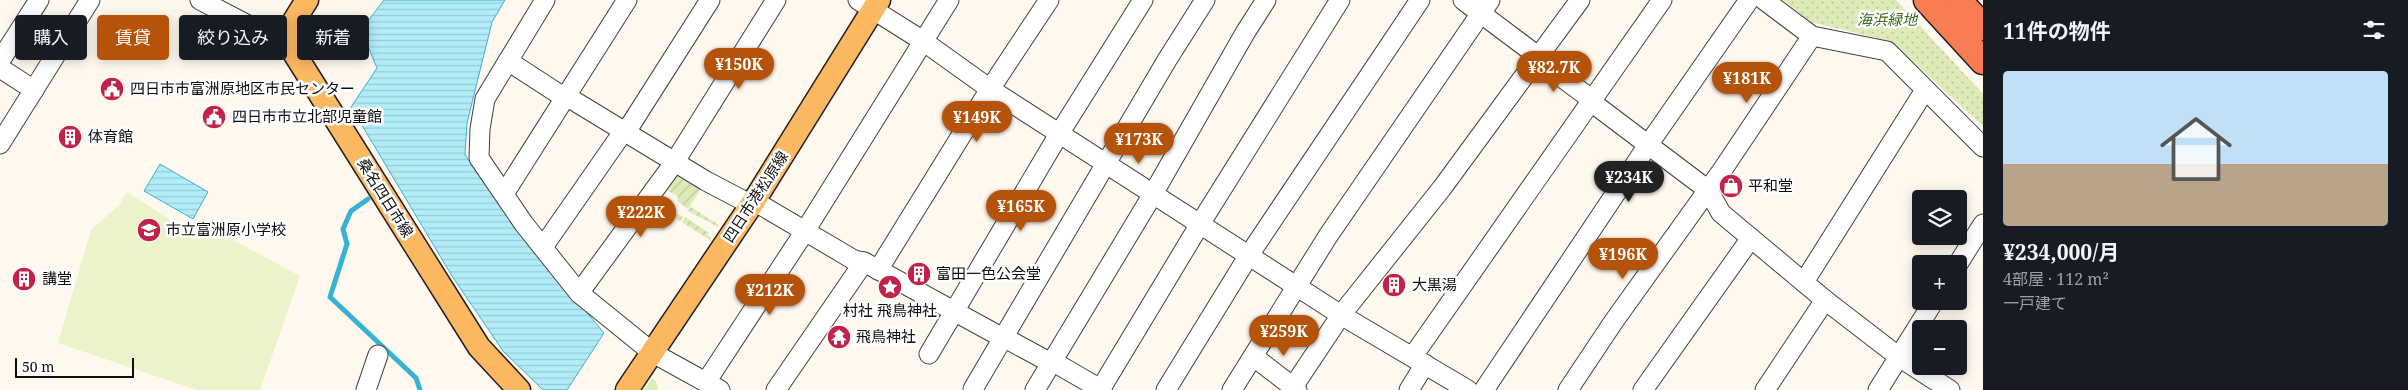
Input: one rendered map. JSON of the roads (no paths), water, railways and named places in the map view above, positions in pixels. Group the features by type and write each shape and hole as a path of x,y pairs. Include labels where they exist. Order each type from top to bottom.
{"highway":[{"path":"1927,0 1983,61"},
{"path":"1958,0 1983,27"}],"main road":[{"path":"287,32 307,0"},
{"name":"四日市港松原線","path":"627,390 754,201 870,3"},
{"name":"桑名四日市線","path":"287,42 479,347 518,390"}],"street":[{"path":"0,61 39,0"},
{"path":"0,144 90,0"},
{"path":"200,0 229,15"},
{"path":"546,0 485,99 480,129 479,158 543,247 579,293 652,354 713,386 805,231 950,0"},
{"path":"504,194 627,0"},
{"path":"543,247 625,132 710,0"},
{"path":"579,293 674,163 776,0"},
{"path":"776,390 871,266 1049,0"},
{"path":"929,354 1059,134 1143,0"},
{"path":"973,389 1106,164 1206,0"},
{"path":"1035,390 1153,194 1245,33 1266,0"},
{"path":"508,61 674,163 746,202 754,201 854,260 871,266 953,312 1101,390 1200,224 1340,0"},
{"path":"1166,390 1249,255 1420,0"},
{"path":"1463,0 1485,6 1538,58 1708,190 1721,213 1825,300 1899,357 1950,390"},
{"path":"1254,356 1294,388 1341,315 1442,188 1580,0"},
{"path":"1409,390 1419,360 1590,100 1662,0"},
{"path":"1484,390 1648,145 1749,0"},
{"path":"1764,0 1812,36 1887,51 1983,147"},
{"path":"870,3 990,89 1059,134 1341,315 1468,390"},
{"path":"1232,390 1296,286 1485,6"},
{"path":"1568,390 1614,321 1708,190 1812,36"},
{"path":"0,68 34,90"},
{"path":"1804,282 1925,90"},
{"path":"1964,255 1983,224"},
{"path":"1644,390 1751,238"},
{"path":"1765,390 1825,300"},
{"path":"1878,390 1928,310"},
{"path":"366,390 378,355"}],"water":[{"path":"384,0 505,0 492,22 467,123 465,155 515,226 604,333 567,390 543,390 503,351 452,276 351,107 377,68 369,49 369,20"},
{"path":"160,164 208,192 193,219 144,191"}],"waterway":[{"path":"368,199 351,211 343,229 347,244 330,297 416,378 420,390"}],"place":[{"name":"四日市市富洲原地区市民センター","path":"112,89"},
{"name":"四日市市立北部児童館","path":"214,117"},
{"name":"体育館","path":"70,137"},
{"name":"平和堂","path":"1731,186"},
{"name":"市立富洲原小学校","path":"149,230"},
{"name":"富田一色公会堂","path":"919,274"},
{"name":"講堂","path":"24,279"},
{"name":"大黒湯","path":"1394,285"},
{"name":"村社 飛鳥神社","path":"890,287"},
{"name":"飛鳥神社","path":"839,337"}],"park label":[{"name":"海浜緑地","path":"1887,20"}]}
